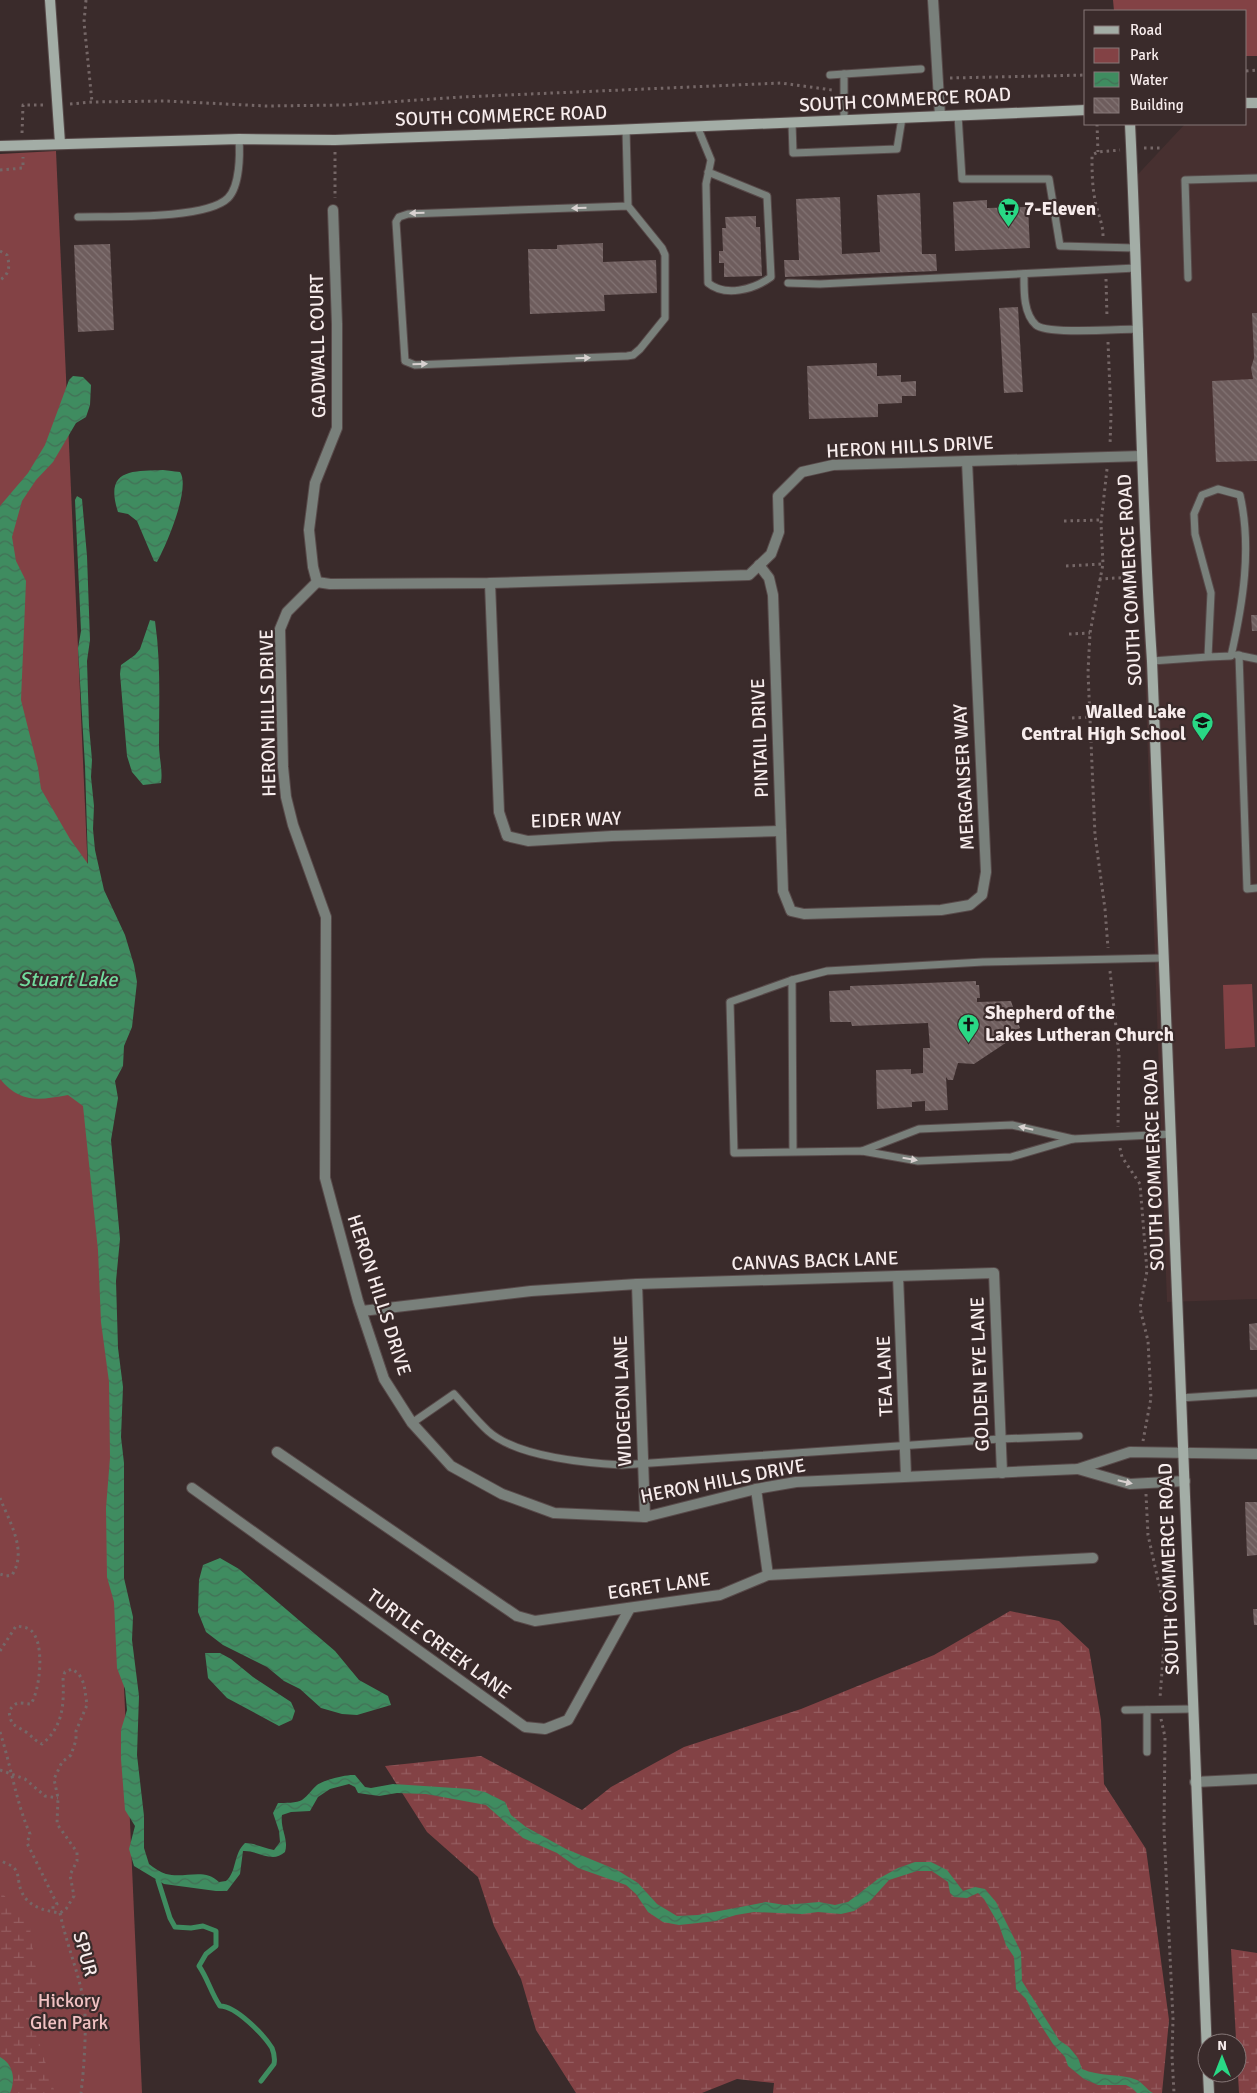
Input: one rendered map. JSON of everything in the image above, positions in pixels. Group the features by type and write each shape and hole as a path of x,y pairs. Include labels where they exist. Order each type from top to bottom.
{"street":[{"path":"50,0 60,143"},
{"path":"932,0 940,116"},
{"name":"SOUTH COMMERCE ROAD","path":"0,146 239,139 335,140 1084,110"},
{"name":"SOUTH COMMERCE ROAD","path":"1130,125 1139,328 1146,576 1152,661 1206,2033"},
{"name":"GADWALL COURT","path":"317,582 313,568 309,530 315,483 337,428 337,324 333,210"},
{"name":"HERON HILLS DRIVE","path":"1142,456 833,465 802,472 778,496 779,532 771,554 749,575 490,583 330,584 317,582 287,612 280,629 283,768 286,797 293,825 326,917 325,1178 362,1311 384,1379 412,1423 451,1466 502,1494 554,1513 645,1517 756,1488 796,1482 1078,1469 1130,1452 1257,1454"},
{"name":"MERGANSER WAY","path":"791,911 804,914 941,910 970,905 982,895 986,872 967,461"},
{"name":"PINTAIL DRIVE","path":"759,565 769,578 773,595 783,891 791,911"},
{"name":"EIDER WAY","path":"490,583 499,812 507,836 528,841 612,836 781,831"},
{"name":"CANVAS BACK LANE","path":"362,1311 531,1290 637,1284 994,1273"},
{"name":"GOLDEN EYE LANE","path":"994,1273 1002,1473"},
{"name":"TEA LANE","path":"898,1276 906,1476"},
{"name":"WIDGEON LANE","path":"637,1284 641,1462 645,1517"},
{"name":"EGRET LANE","path":"277,1452 517,1616 535,1621 720,1595 768,1575 1093,1558"},
{"name":"HERON HILLS DRIVE","path":"1078,1469 1130,1484 1146,1485 1185,1482"},
{"name":"TURTLE CREEK LANE","path":"192,1488 525,1727 545,1729 568,1720 630,1608"},
{"path":"756,1488 768,1575"},
{"path":"1195,1782 1257,1779"}],"lane":[{"path":"830,75 921,69"},
{"path":"844,74 844,119"},
{"path":"958,115 962,178 1049,179 1060,246 1135,248"},
{"path":"792,123 793,153 897,149 902,118"},
{"path":"697,126 711,160 708,172 706,184 708,282 716,289 744,290 763,283 771,277 767,196 708,172"},
{"path":"626,129 628,206 662,248 665,255 665,316 636,353 627,356 415,364 405,361 396,222 399,217 408,214 628,206"},
{"path":"78,217 171,214 203,210 228,198 234,185 240,161 239,139"},
{"path":"1188,278 1185,180 1257,178"},
{"path":"788,283 820,284 1136,268"},
{"path":"1024,274 1025,299 1037,326 1049,330 1139,328"},
{"path":"1208,657 1211,593 1195,534 1194,514 1202,494 1218,489 1240,495 1245,516 1246,571 1235,656 1247,889 1257,888"},
{"path":"1152,661 1235,656 1257,659"},
{"path":"1073,1139 1011,1157 918,1160 862,1151 734,1153 730,1002 792,980 827,971 983,962 1163,958"},
{"path":"792,980 793,1152"},
{"path":"862,1151 919,1129 1012,1125 1073,1139 1171,1134"},
{"path":"1180,1398 1257,1393"},
{"path":"412,1423 454,1394 490,1433 517,1447 552,1457 592,1463 622,1464 1000,1439 1079,1436"},
{"path":"1126,1710 1193,1709"},
{"path":"1147,1710 1147,1752"}],"path":[{"path":"86,0 84,22 92,102"},
{"path":"938,79 1084,75"},
{"path":"0,170 23,168 23,105 165,101 266,106 345,105 462,97 781,83 831,90 844,89"},
{"path":"1097,125 1098,152 1092,155 1092,178 1095,202 1102,223 1104,247"},
{"path":"333,210 335,208 335,140"},
{"path":"0,251 7,255 10,265 8,273 0,280"},
{"path":"1105,270 1111,415 1109,457 1101,520 1103,564 1090,633 1088,672 1095,835 1105,909 1108,959 1119,1054 1118,1138 1122,1157 1140,1184 1147,1271 1140,1308 1148,1341 1151,1398 1143,1436 1145,1452"},
{"path":"1064,522 1101,520"},
{"path":"1066,566 1103,564"},
{"path":"1099,579 1146,576"},
{"path":"1068,634 1090,633"},
{"path":"1072,718 1090,716"},
{"path":"1146,1485 1145,1500 1148,1535 1166,1616 1159,1710 1165,1737 1164,1828 1173,2019 1174,2093"},
{"path":"0,1498 17,1539 18,1555 16,1568 12,1575 0,1574"},
{"path":"0,1651 16,1626 26,1627 34,1634 40,1654 38,1684 34,1698 30,1704 21,1702 13,1705 9,1711 10,1721 14,1726 42,1744 56,1731 63,1710 63,1677 65,1672 72,1669 79,1674 84,1684 87,1705 76,1731 76,1740 71,1755 62,1762 54,1779 58,1798 57,1824 77,1852 77,1861 70,1875 74,1896 66,1909 60,1913 54,1912 37,1908 26,1900 17,1872 13,1866 0,1860"},
{"path":"0,1732 13,1773 22,1815 30,1834 28,1843 57,1904 54,1906 54,1912"},
{"path":"0,1770 13,1773 25,1779 45,1796 58,1798"},
{"name":"SPUR","path":"60,1913 84,2006 81,2093"}],"shaded area":[{"name":"Walled Lake Central High School","path":"1257,102 1257,1299 1167,1302 1128,185 1184,125 1247,125 1247,103"}],"green space":[{"path":"1113,0 1257,0 1257,56 1247,56 1247,10 1114,10"},
{"name":"Hickory Glen Park","path":"56,151 142,2093 0,2093 0,154"},
{"path":"1252,984 1255,1047 1225,1049 1223,985"},
{"path":"1010,1611 1059,1621 1089,1649 1101,1720 1104,1784 1146,1849 1169,2020 1162,2093 773,2093 774,2083 737,2079 702,2093 576,2093 536,2030 521,1979 494,1926 478,1877 427,1832 385,1766 481,1756 582,1810 611,1787 684,1747 801,1709 934,1655"},
{"path":"0,1890 30,1928 42,2010 39,2042 55,2093 10,2093 13,2082 12,2072 8,2064 0,2057"},
{"path":"1231,1949 1257,1953 1257,2093 1239,2093 1238,2083 1247,2083 1247,2033 1236,2033"}],"water":[{"name":"Stuart Lake","path":"73,376 83,377 91,385 90,405 86,417 76,423 53,462 36,480 22,501 12,537 16,561 26,581 21,700 38,768 41,789 70,839 88,864 85,766 78,648 81,631 75,500 77,496 82,499 87,556 90,640 87,661 95,850 104,890 125,935 137,982 132,1027 124,1046 123,1066 115,1081 118,1098 111,1140 120,1239 116,1281 118,1348 123,1387 121,1437 124,1463 124,1578 133,1617 132,1640 139,1696 137,1755 144,1816 144,1848 149,1864 166,1874 201,1874 207,1875 219,1882 226,1881 232,1873 241,1847 245,1843 274,1850 280,1842 279,1831 273,1813 278,1803 300,1801 320,1783 351,1775 355,1775 365,1787 371,1788 393,1784 470,1789 485,1792 505,1802 511,1815 526,1827 566,1849 617,1870 638,1883 657,1904 677,1916 698,1915 766,1902 785,1905 819,1902 835,1905 848,1902 878,1879 898,1868 915,1862 931,1862 947,1870 963,1891 975,1887 985,1889 996,1902 1021,1952 1022,1981 1059,2040 1069,2047 1078,2058 1082,2069 1137,2080 1153,2093 1137,2093 1126,2085 1098,2085 1084,2079 1068,2066 1065,2057 1053,2044 1026,1999 1016,1989 1014,1957 1006,1945 999,1925 984,1899 978,1893 967,1898 954,1897 950,1893 948,1882 932,1871 917,1871 889,1880 871,1900 854,1911 841,1914 754,1912 716,1921 679,1925 663,1922 648,1912 636,1894 626,1885 578,1868 557,1853 523,1838 486,1805 426,1794 397,1793 379,1796 358,1793 355,1787 349,1784 330,1789 318,1797 310,1811 291,1812 282,1815 286,1843 285,1852 275,1857 270,1857 243,1851 240,1874 227,1891 164,1884 134,1866 129,1849 135,1826 125,1810 121,1759 121,1730 127,1710 125,1689 117,1668 114,1602 107,1577 106,1508 110,1458 109,1382 101,1322 98,1250 83,1106 68,1095 39,1099 23,1096 15,1093 0,1079 0,506 28,473 45,445 69,380"},
{"path":"163,470 180,472 183,480 176,517 157,562 154,561 137,521 128,514 118,512 115,487 118,480 131,472"},
{"path":"150,620 155,621 158,652 161,783 143,785 132,772 127,756 120,674 121,665 140,649"},
{"path":"220,1558 239,1569 335,1651 359,1680 388,1696 391,1705 357,1715 342,1714 321,1708 300,1689 284,1681 267,1667 223,1645 206,1632 198,1612 199,1580 203,1565"},
{"path":"205,1653 220,1653 231,1659 253,1677 291,1702 295,1711 292,1720 279,1726 227,1698 208,1678"},
{"path":"0,2057 8,2064 12,2072 13,2082 10,2093 0,2093"}],"building":[{"path":"920,193 922,254 936,254 937,271 785,277 784,260 799,260 796,199 840,197 842,254 880,252 877,195"},
{"path":"987,200 987,208 1028,207 1030,248 955,251 953,202"},
{"path":"756,216 756,227 760,227 762,276 724,277 724,263 719,263 719,251 723,251 722,228 726,228 725,217"},
{"path":"603,243 603,262 656,260 657,293 604,295 605,311 530,314 528,249 557,249 557,245"},
{"path":"110,244 114,330 78,332 74,245"},
{"path":"1018,307 1023,392 1004,393 999,308"},
{"path":"1252,313 1257,313 1257,461 1216,462 1212,381 1253,379 1251,368 1254,358"},
{"path":"877,363 877,376 901,375 901,382 916,381 916,396 902,396 902,403 878,404 878,417 809,419 807,366"},
{"path":"1251,615 1257,615 1257,631 1252,631"},
{"name":"Shepherd of the Lakes Lutheran Church","path":"976,981 976,985 979,985 980,998 977,998 977,1002 1011,1001 1020,1028 1017,1030 1019,1034 974,1064 958,1063 953,1080 948,1080 946,1077 948,1110 925,1111 925,1101 912,1102 912,1107 877,1109 876,1070 911,1069 911,1074 923,1073 923,1048 930,1048 928,1023 852,1026 851,1022 830,1022 829,991 850,990 850,986"},
{"path":"1257,1323 1257,1350 1250,1350 1249,1324"},
{"path":"1245,1502 1257,1502 1257,1555 1247,1556"},
{"path":"1253,1609 1257,1609 1257,1625 1254,1625"}],"waterway":[{"path":"158,1880 170,1918 175,1927 191,1928 203,1926 216,1931 216,1946 206,1954 199,1966 220,2006 227,2007 241,2016 263,2036 272,2048 274,2064 261,2081"}],"place":[{"name":"7-Eleven","path":"1008,228"},
{"name":"Walled Lake Central High School","path":"1202,742"},
{"name":"Shepherd of the Lakes Lutheran Church","path":"969,1043"}]}
